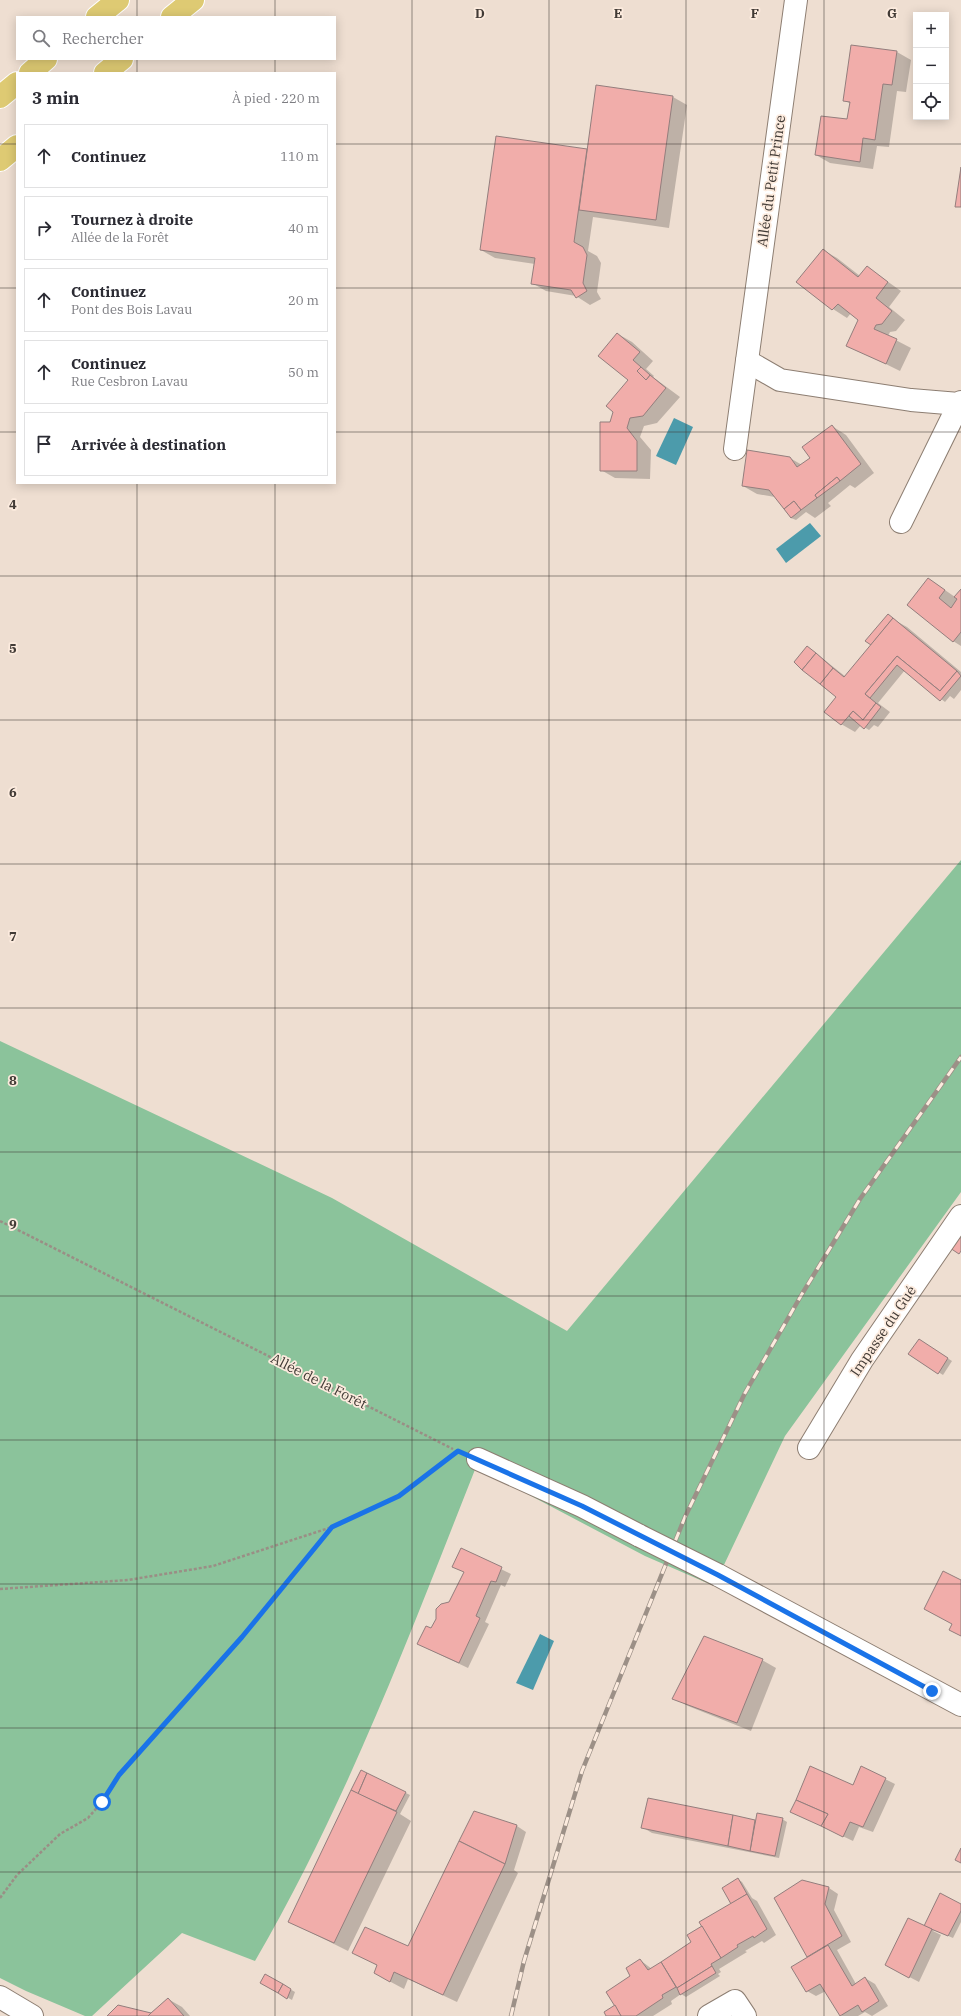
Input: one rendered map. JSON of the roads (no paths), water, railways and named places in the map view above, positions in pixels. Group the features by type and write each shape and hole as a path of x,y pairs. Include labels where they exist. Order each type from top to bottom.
{"main road":[{"path":"98,16 118,0"},
{"path":"173,16 193,0"},
{"path":"31,72 45,60"},
{"path":"106,72 121,60"},
{"path":"0,97 16,84"},
{"path":"0,160 16,147"}],"street":[{"name":"Allée du Petit Prince","path":"735,449 796,0"},
{"path":"747,361 780,380 911,400 960,403 901,522"},
{"name":"Impasse du Gué","path":"809,1448 862,1360 961,1216"},
{"path":"468,1455 582,1506 718,1575 961,1705"},
{"path":"0,1997 32,2016"},
{"path":"709,2016 735,2001 745,2016"}],"water":[{"path":"674,418 693,427 676,465 656,456"},
{"path":"810,523 821,536 786,563 776,549"},
{"path":"540,1634 554,1641 533,1690 516,1683"}],"railway":[{"path":"511,2016 524,1961 582,1771 685,1517 745,1393 802,1294 860,1199 961,1057"}]}
